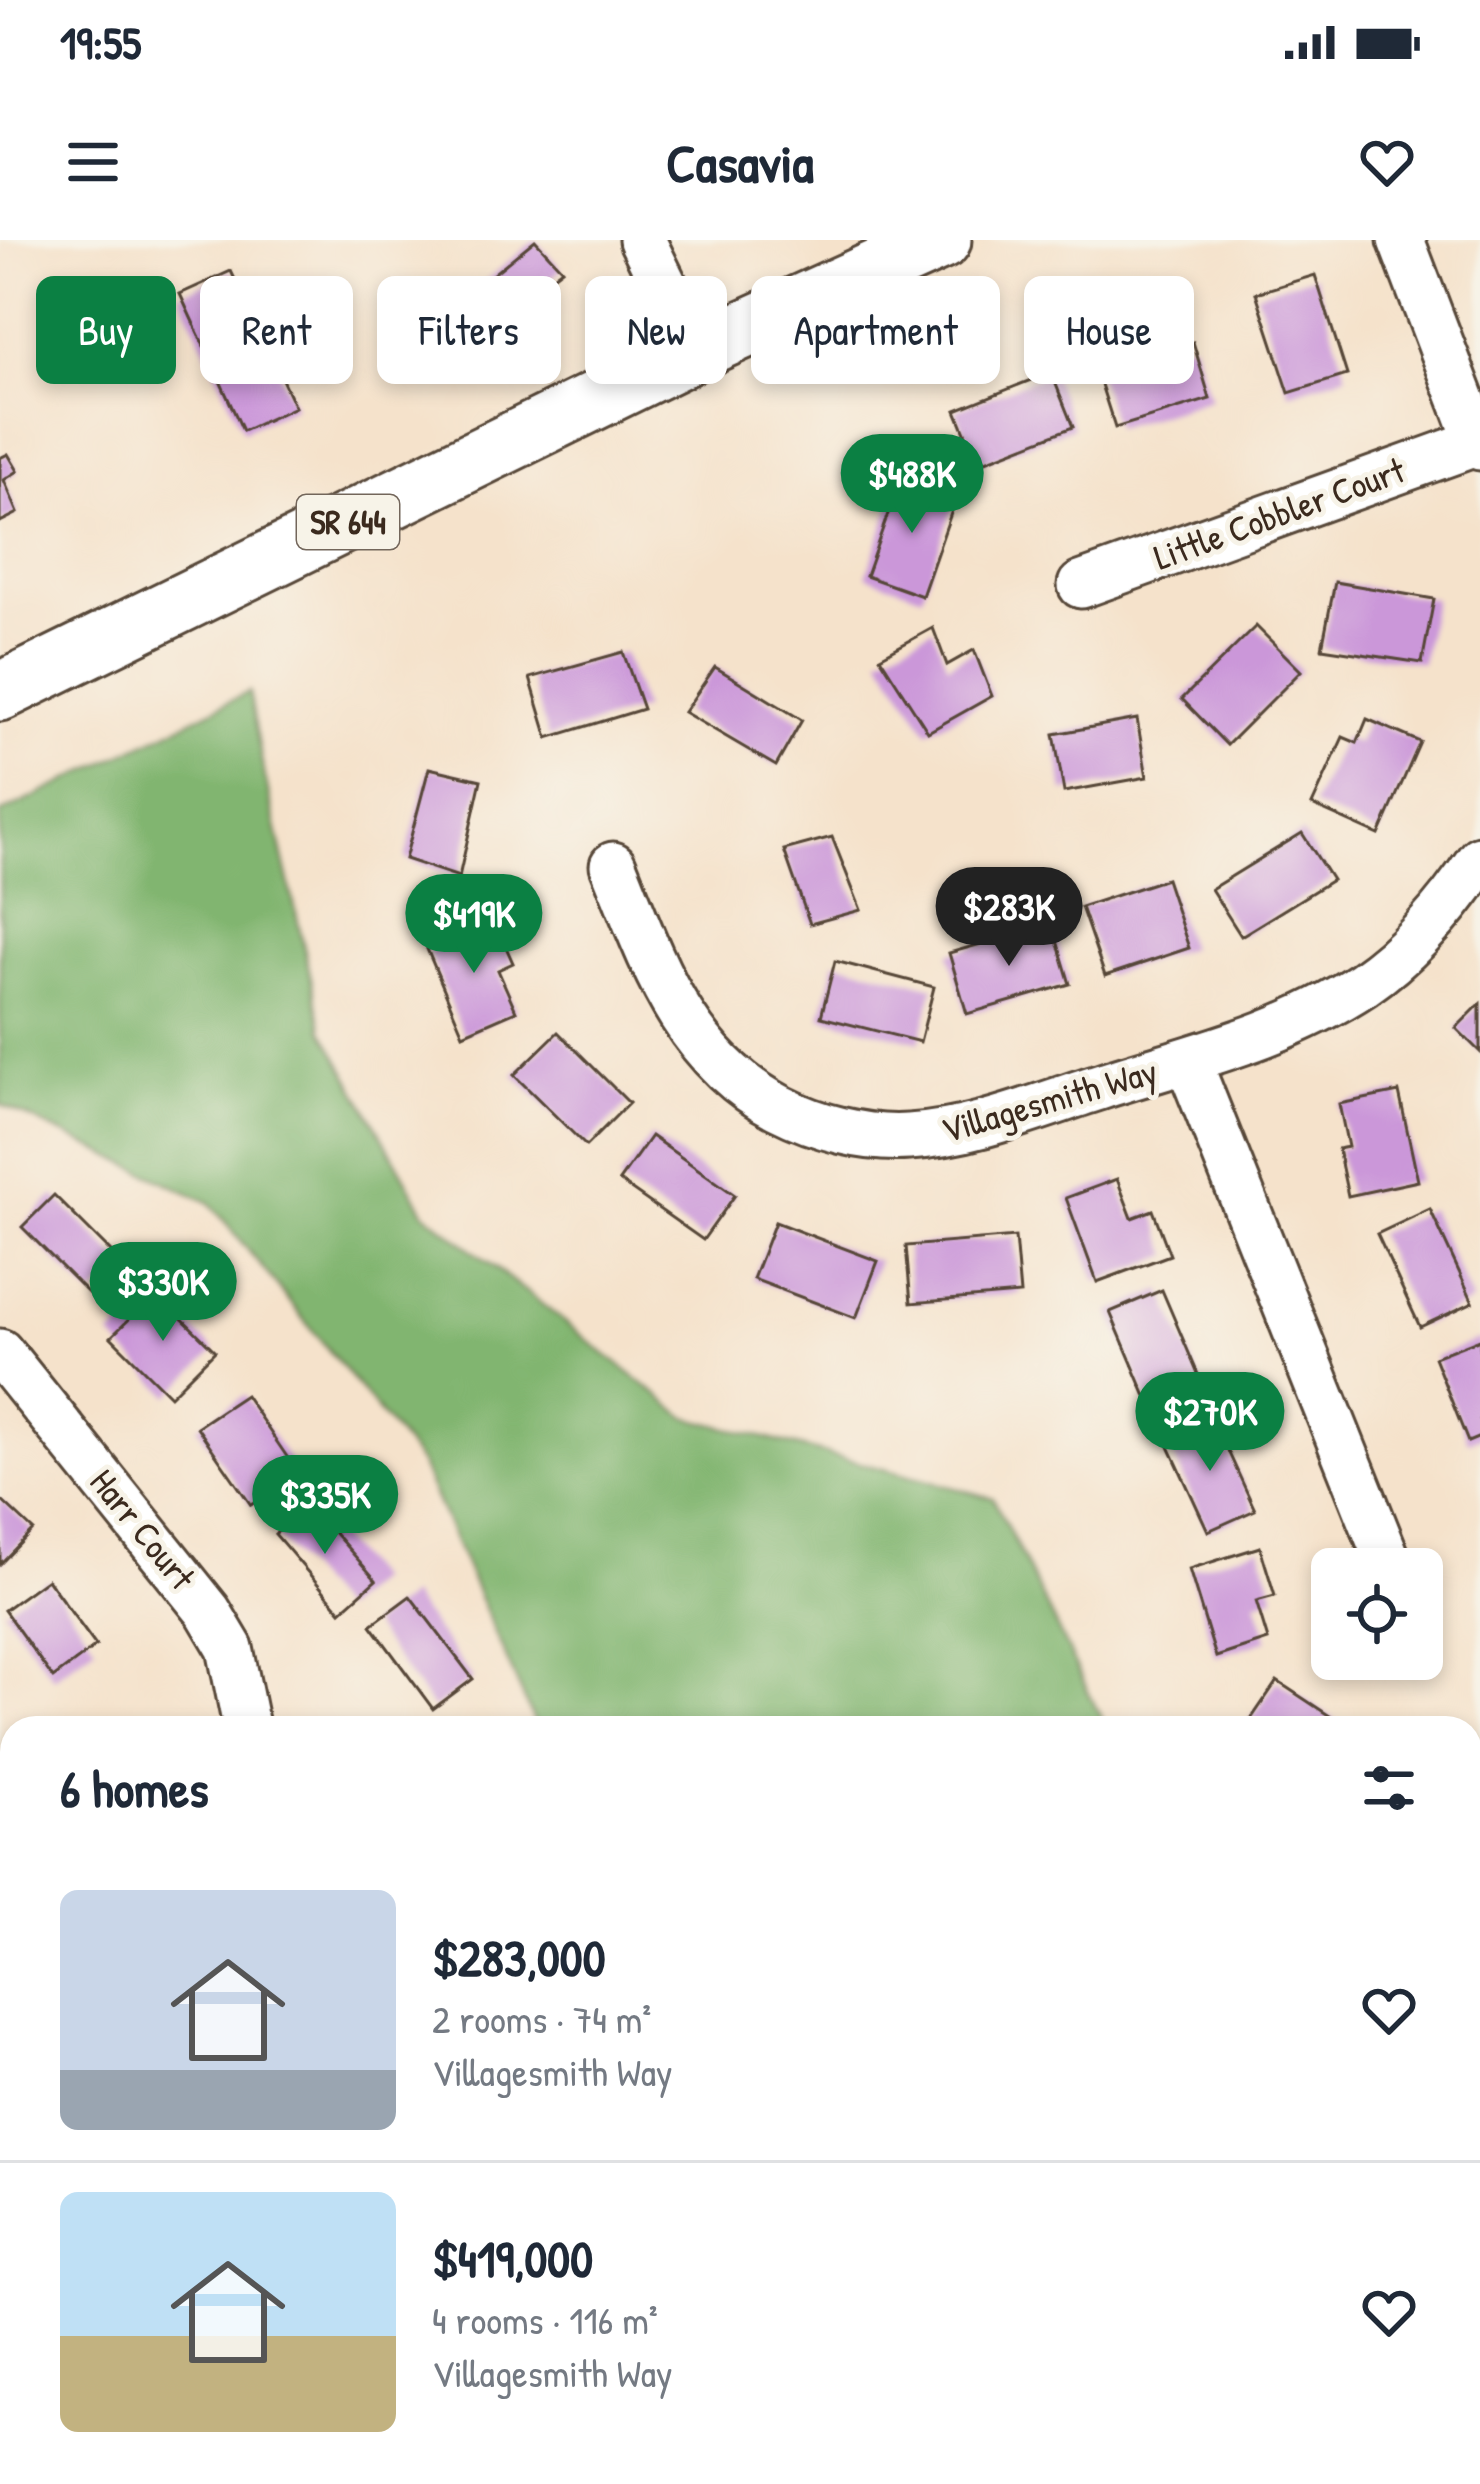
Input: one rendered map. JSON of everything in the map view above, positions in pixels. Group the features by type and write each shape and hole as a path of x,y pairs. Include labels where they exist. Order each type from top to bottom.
{"main road":[{"name":"SR 644","path":"727,337 942,240"},
{"name":"SR 644","path":"0,692 629,384"}],"street":[{"path":"642,240 660,276"},
{"path":"1402,240 1479,445"},
{"name":"Little Cobbler Court","path":"1081,585 1479,445"},
{"name":"Villagesmith Way","path":"613,865 663,987 694,1036 750,1090 814,1122 872,1136 937,1134 975,1126 1188,1061 1315,1012 1365,982 1416,939 1480,859"},
{"path":"1188,1061 1383,1548"},
{"name":"Harr Court","path":"0,1352 208,1611 230,1648 244,1716"}],"green space":[{"path":"249,692 323,1030 425,1213 686,1417 993,1498 1100,1716 532,1716 420,1463 210,1203 0,1104 0,814"}],"building":[{"path":"535,240 562,269 553,276 491,276"},
{"path":"1315,275 1347,375 1289,393 1256,293"},
{"path":"200,285 200,337 180,294"},
{"path":"1194,345 1210,399 1115,428 1101,384 1194,384"},
{"path":"1024,383 1056,384 1073,427 978,464 956,410"},
{"path":"221,384 284,384 295,407 243,431"},
{"path":"8,454 18,471 4,480 18,513 0,522 0,458"},
{"path":"901,477 957,496 922,596 866,576"},
{"path":"1335,582 1434,599 1422,663 1322,648"},
{"path":"1256,626 1301,671 1227,745 1182,699"},
{"path":"933,628 947,665 974,650 992,696 928,732 880,657"},
{"path":"623,652 643,709 548,738 530,678"},
{"path":"715,667 802,720 776,766 684,712"},
{"path":"1137,719 1147,777 1064,792 1054,734"},
{"path":"1367,719 1420,742 1379,835 1312,805 1343,737 1357,743"},
{"path":"429,768 481,780 459,877 405,859"},
{"path":"1302,833 1332,880 1241,936 1211,889"},
{"path":"832,837 861,910 810,924 784,850"},
{"path":"1166,879 1189,948 1105,976 1081,907"},
{"path":"494,920 513,963 498,970 516,1011 463,1034 427,949"},
{"path":"1052,924 1070,984 967,1014 949,953"},
{"path":"835,961 934,987 920,1042 821,1017"},
{"path":"1480,1004 1480,1052 1456,1028"},
{"path":"558,1032 629,1103 586,1146 514,1075"},
{"path":"1399,1092 1418,1181 1348,1196 1338,1149 1348,1147 1339,1104"},
{"path":"651,1136 735,1195 703,1240 619,1181"},
{"path":"1117,1179 1132,1218 1153,1210 1170,1255 1097,1282 1066,1198"},
{"path":"54,1195 124,1265 92,1297 22,1227"},
{"path":"1430,1209 1473,1302 1420,1327 1377,1234"},
{"path":"775,1222 878,1261 856,1318 753,1279"},
{"path":"1015,1237 1020,1294 911,1303 906,1246"},
{"path":"1162,1290 1203,1386 1151,1408 1110,1312"},
{"path":"156,1293 215,1351 170,1396 111,1337"},
{"path":"1480,1339 1480,1437 1468,1442 1434,1357"},
{"path":"245,1395 298,1473 251,1505 197,1427"},
{"path":"1212,1416 1255,1510 1208,1531 1165,1438"},
{"path":"0,1499 33,1530 0,1564"},
{"path":"309,1504 376,1580 341,1611 275,1534"},
{"path":"1260,1547 1275,1596 1256,1601 1268,1640 1216,1657 1189,1569"},
{"path":"47,1579 96,1646 53,1678 4,1610"},
{"path":"410,1596 473,1679 433,1709 371,1625"},
{"path":"1277,1681 1330,1716 1253,1716"}]}
